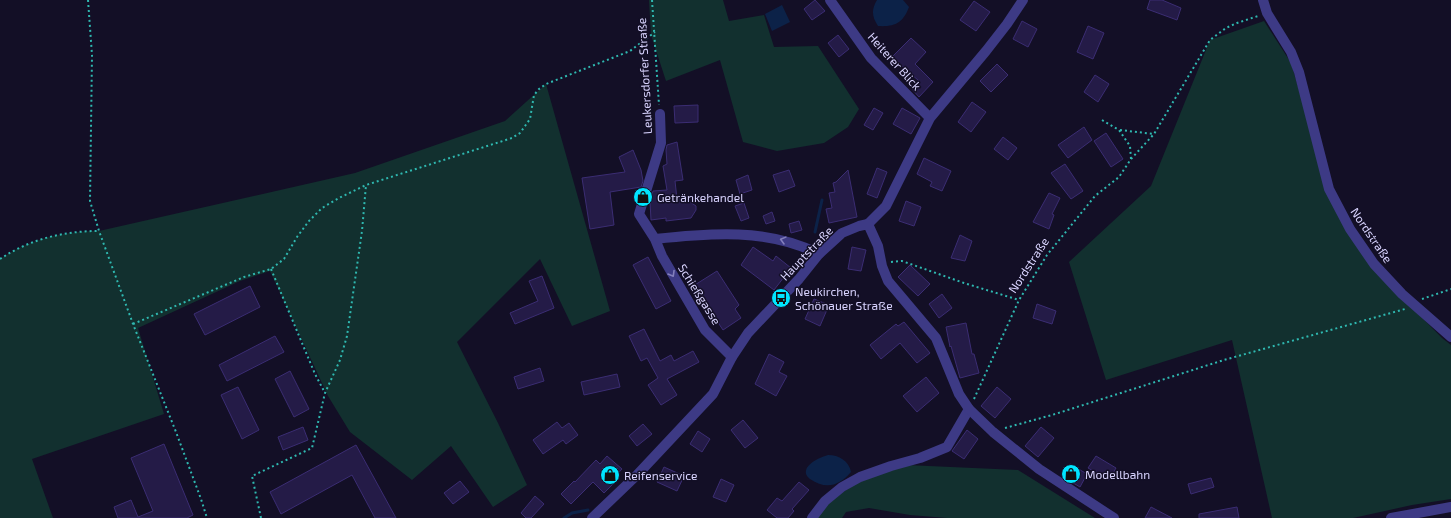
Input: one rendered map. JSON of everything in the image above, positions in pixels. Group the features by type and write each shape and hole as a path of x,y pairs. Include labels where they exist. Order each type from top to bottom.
{"street":[{"name":"Heiterer Blick","path":"830,0 871,58 930,118"},
{"name":"Hauptstraße","path":"592,518 637,475 713,394 732,357 748,333 799,279 819,254 842,233 868,224 886,206 930,118 986,51 1023,0"},
{"name":"Nordstraße","path":"1263,0 1267,13 1291,52 1299,72 1330,189 1350,229 1374,264 1402,294 1451,337"},
{"name":"Leukersdorfer Straße","path":"655,239 639,214 661,143 660,114"},
{"path":"868,224 878,246 881,262 888,281 936,338 959,394 969,409 993,432 1039,469 1114,518"},
{"path":"655,239 699,234 745,234 778,239 807,247 819,254"},
{"name":"Schießgasse","path":"655,239 662,256 705,330 732,357"},
{"path":"812,518 825,500 860,477 920,458 947,447 969,409"},
{"path":"1391,518 1451,508"}],"path":[{"path":"88,0 92,55 90,201 99,231 179,439 207,518"},
{"name":"Leukersdorfer Straße","path":"652,0 660,114"},
{"name":"Nordstraße","path":"969,409 1019,300 1047,255 1095,196 1119,177 1131,159 1154,134 1210,40 1226,28 1267,13"},
{"path":"134,324 244,277 271,269 284,259 309,221 322,208 339,198 366,185 512,138 520,133 530,119 534,95 546,84 630,51 655,32"},
{"path":"1102,120 1119,130 1154,134"},
{"path":"1119,130 1130,146 1131,159"},
{"path":"261,518 252,476 312,448 325,393 340,360 347,336 362,231 366,185"},
{"path":"0,259 29,244 51,236 78,231 99,231"},
{"path":"881,262 902,261 964,283 1019,300"},
{"path":"271,269 315,374 325,393"},
{"path":"993,432 1052,415 1224,360 1403,310 1412,303 1451,289"}],"green space":[{"path":"649,0 723,0 729,21 764,15 774,47 818,46 859,109 848,127 824,143 777,151 743,142 720,60 666,81 651,35"},
{"path":"1264,21 1291,63 1312,134 1326,192 1372,267 1442,338 1451,345 1451,499 1412,505 1353,518 1272,518 1232,340 1106,380 1069,262 1151,186 1210,40"},
{"path":"546,84 610,311 572,326 540,259 457,342 498,423 527,485 493,507 451,446 412,480 350,432 328,396 270,271 240,281 138,328 164,414 32,459 53,518 0,518 0,259 35,241 60,235 86,231 99,231 355,173 505,121"},
{"path":"906,465 1018,470 1095,518 947,518 910,515 869,508 846,512 842,518 817,518 828,503 860,480"}],"water":[{"path":"877,0 903,0 909,7 904,17 898,23 889,26 878,26 874,20 873,13"},
{"path":"782,5 790,22 772,31 765,14"},
{"path":"828,455 843,459 850,468 851,472 842,481 832,485 821,485 810,479 806,472 809,465"}],"building":[{"path":"815,0 825,11 812,20 804,9"},
{"path":"1150,0 1162,0 1181,8 1177,20 1147,9"},
{"path":"974,1 990,12 976,31 960,20"},
{"path":"1022,21 1037,29 1028,47 1013,39"},
{"path":"1088,26 1104,33 1093,59 1077,52"},
{"path":"838,35 849,49 839,57 828,43"},
{"path":"911,38 926,52 915,64 933,82 919,97 912,89 919,81 892,57"},
{"path":"997,64 1008,75 991,92 980,81"},
{"path":"1095,75 1109,84 1098,102 1084,92"},
{"path":"972,102 986,112 971,132 958,122"},
{"path":"698,105 698,122 675,123 674,106"},
{"path":"874,108 883,113 873,130 864,125"},
{"path":"902,108 920,118 911,134 893,124"},
{"path":"1084,127 1092,140 1068,158 1058,145"},
{"path":"1106,133 1123,159 1111,167 1094,141"},
{"path":"1003,137 1017,148 1008,160 994,149"},
{"path":"677,142 683,180 675,181 677,199 690,198 690,202 696,206 696,210 691,218 666,221 666,218 651,220 650,202 653,191 667,190 663,166 667,164 667,145"},
{"path":"633,150 641,170 643,181 641,187 610,192 614,225 590,229 582,178 625,172 619,157"},
{"path":"924,158 951,171 942,191 930,186 932,182 917,174"},
{"path":"1065,164 1083,191 1071,199 1051,173"},
{"path":"877,168 887,172 877,198 867,194"},
{"path":"789,170 795,186 779,192 773,175"},
{"path":"848,170 857,217 829,223 826,209 832,208 829,193 835,192 833,183 836,182"},
{"path":"748,175 752,190 740,194 736,180"},
{"path":"1049,193 1060,198 1052,214 1054,215 1049,229 1033,222"},
{"path":"906,201 921,207 914,226 899,221"},
{"path":"744,203 749,218 741,221 735,206"},
{"path":"772,212 775,221 766,224 763,216"},
{"path":"799,221 802,230 791,233 789,224"},
{"path":"960,235 972,241 965,261 951,258"},
{"path":"753,247 773,261 776,256 791,268 774,290 741,265"},
{"path":"852,247 866,250 861,271 848,269"},
{"path":"648,257 671,301 656,309 633,265"},
{"path":"910,265 930,284 918,296 898,277"},
{"path":"717,271 739,305 735,309 741,318 723,330 707,306 703,309 690,288"},
{"path":"542,276 554,308 515,324 510,313 538,301 529,281"},
{"path":"250,286 260,307 205,335 194,314"},
{"path":"942,294 952,308 939,318 929,304"},
{"path":"814,299 829,305 820,326 805,319"},
{"path":"1037,304 1056,311 1052,324 1033,318"},
{"path":"904,322 930,353 917,363 900,343 881,359 870,345 896,324 898,326"},
{"path":"966,323 972,354 974,354 979,373 960,378 951,346 950,347 946,327"},
{"path":"644,329 660,361 671,355 674,361 693,351 699,362 667,379 677,395 661,405 648,385 658,378 647,358 641,361 629,336"},
{"path":"275,336 284,352 227,381 219,365"},
{"path":"769,354 784,362 779,372 787,376 776,396 755,384"},
{"path":"540,368 544,381 518,389 514,377"},
{"path":"290,371 309,409 294,417 275,379"},
{"path":"617,374 620,387 584,395 581,382"},
{"path":"926,377 939,393 917,412 903,396"},
{"path":"238,387 259,430 242,439 221,395"},
{"path":"997,387 1011,399 995,418 981,406"},
{"path":"743,420 758,438 745,448 731,430"},
{"path":"557,422 562,428 569,423 578,435 566,444 563,440 543,454 533,440"},
{"path":"643,424 652,434 637,446 629,436"},
{"path":"303,427 308,440 283,450 278,437"},
{"path":"1041,427 1054,438 1038,457 1025,446"},
{"path":"967,430 978,439 964,459 952,451"},
{"path":"698,431 710,439 702,452 690,444"},
{"path":"164,444 193,515 187,518 118,518 114,507 131,500 138,517 153,511 131,458"},
{"path":"356,445 396,518 375,518 352,475 281,514 270,492"},
{"path":"607,456 622,469 610,482 613,484 604,493 593,482 571,504 561,494 596,460 600,464"},
{"path":"1096,456 1116,468 1109,480 1088,468"},
{"path":"1070,464 1087,474 1080,487 1063,477"},
{"path":"664,467 684,476 677,491 657,482"},
{"path":"1211,478 1214,487 1191,494 1188,484"},
{"path":"721,479 734,485 726,502 713,497"},
{"path":"460,481 469,492 453,504 444,493"},
{"path":"799,482 809,490 792,509 794,511 788,518 777,518 767,510 777,498 782,501"},
{"path":"535,496 544,504 531,518 526,518 521,513"},
{"path":"1151,507 1172,518 1145,518"},
{"path":"1237,507 1239,518 1199,518 1199,514"}],"waterway":[{"path":"815,232 822,200"},
{"path":"564,518 572,513 588,510"}],"place":[{"name":"Getränkehandel","path":"643,197"},
{"name":"Neukirchen, Schönauer Straße","path":"781,298"},
{"name":"Modellbahn","path":"1071,474"},
{"name":"Reifenservice","path":"610,475"}]}
